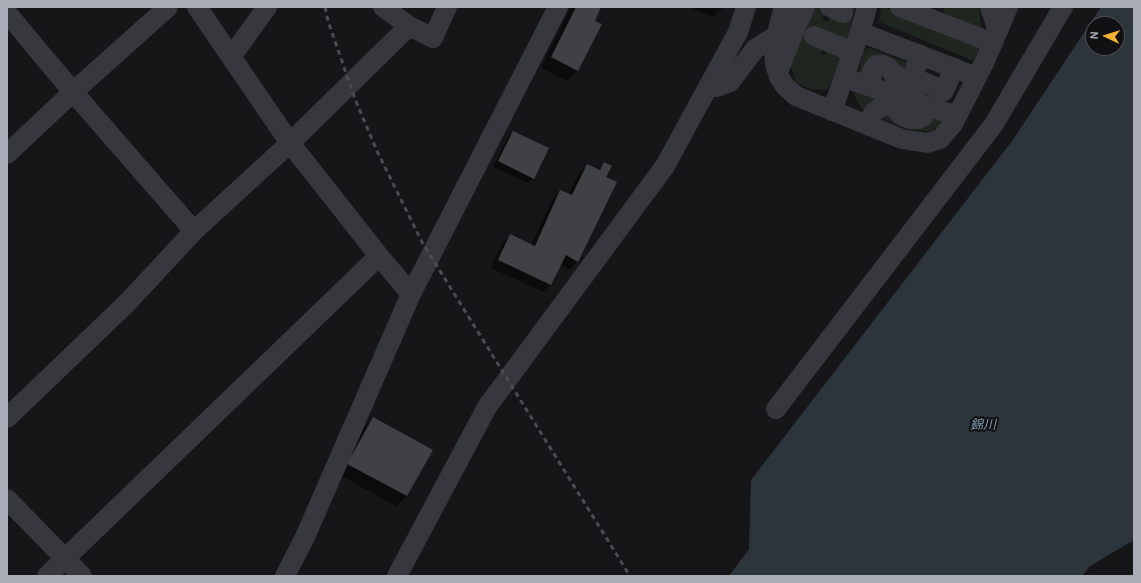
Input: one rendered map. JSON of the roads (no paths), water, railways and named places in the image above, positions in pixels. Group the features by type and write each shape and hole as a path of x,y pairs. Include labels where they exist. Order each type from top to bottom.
{"street":[{"path":"7,154 73,92 168,7"},
{"path":"197,7 290,143 379,256 411,294"},
{"path":"231,57 267,7"},
{"path":"383,7 409,26 433,38 447,7"},
{"path":"286,576 308,530 411,294 558,7"},
{"path":"397,576 487,407 665,166 738,32 746,7"},
{"path":"784,7 774,45 774,51 775,64 778,74 785,86 796,96 832,111 902,139 927,144 940,139 953,124 996,37 1008,7"},
{"path":"778,74 805,7"},
{"path":"832,111 845,78 867,7"},
{"path":"990,7 996,37"},
{"path":"776,409 994,124 1063,7"},
{"path":"902,8 936,14 996,37"},
{"path":"7,13 73,92 194,231"},
{"path":"7,418 127,303 194,231 290,143 409,26"},
{"path":"860,32 977,77"},
{"path":"708,86 717,87 730,82 755,49 777,35"},
{"path":"822,43 853,52"},
{"path":"871,87 872,71 876,66 883,65 888,67 893,74 902,78 914,76 919,54"},
{"path":"867,125 874,112 882,106 894,106 902,116 910,119 918,119 924,116 920,103 919,80 944,91 954,68"},
{"path":"845,78 957,116"},
{"path":"47,576 379,256"},
{"path":"7,499 82,576"}],"water":[{"name":"錦川","path":"1101,7 1134,7 1134,540 1090,566 1082,576 729,576 749,549 751,480 1012,141 1085,31 1085,56 1125,56 1125,16 1095,16"}],"railway":[{"path":"325,7 328,21 355,99 377,151 422,242 630,576"}]}
